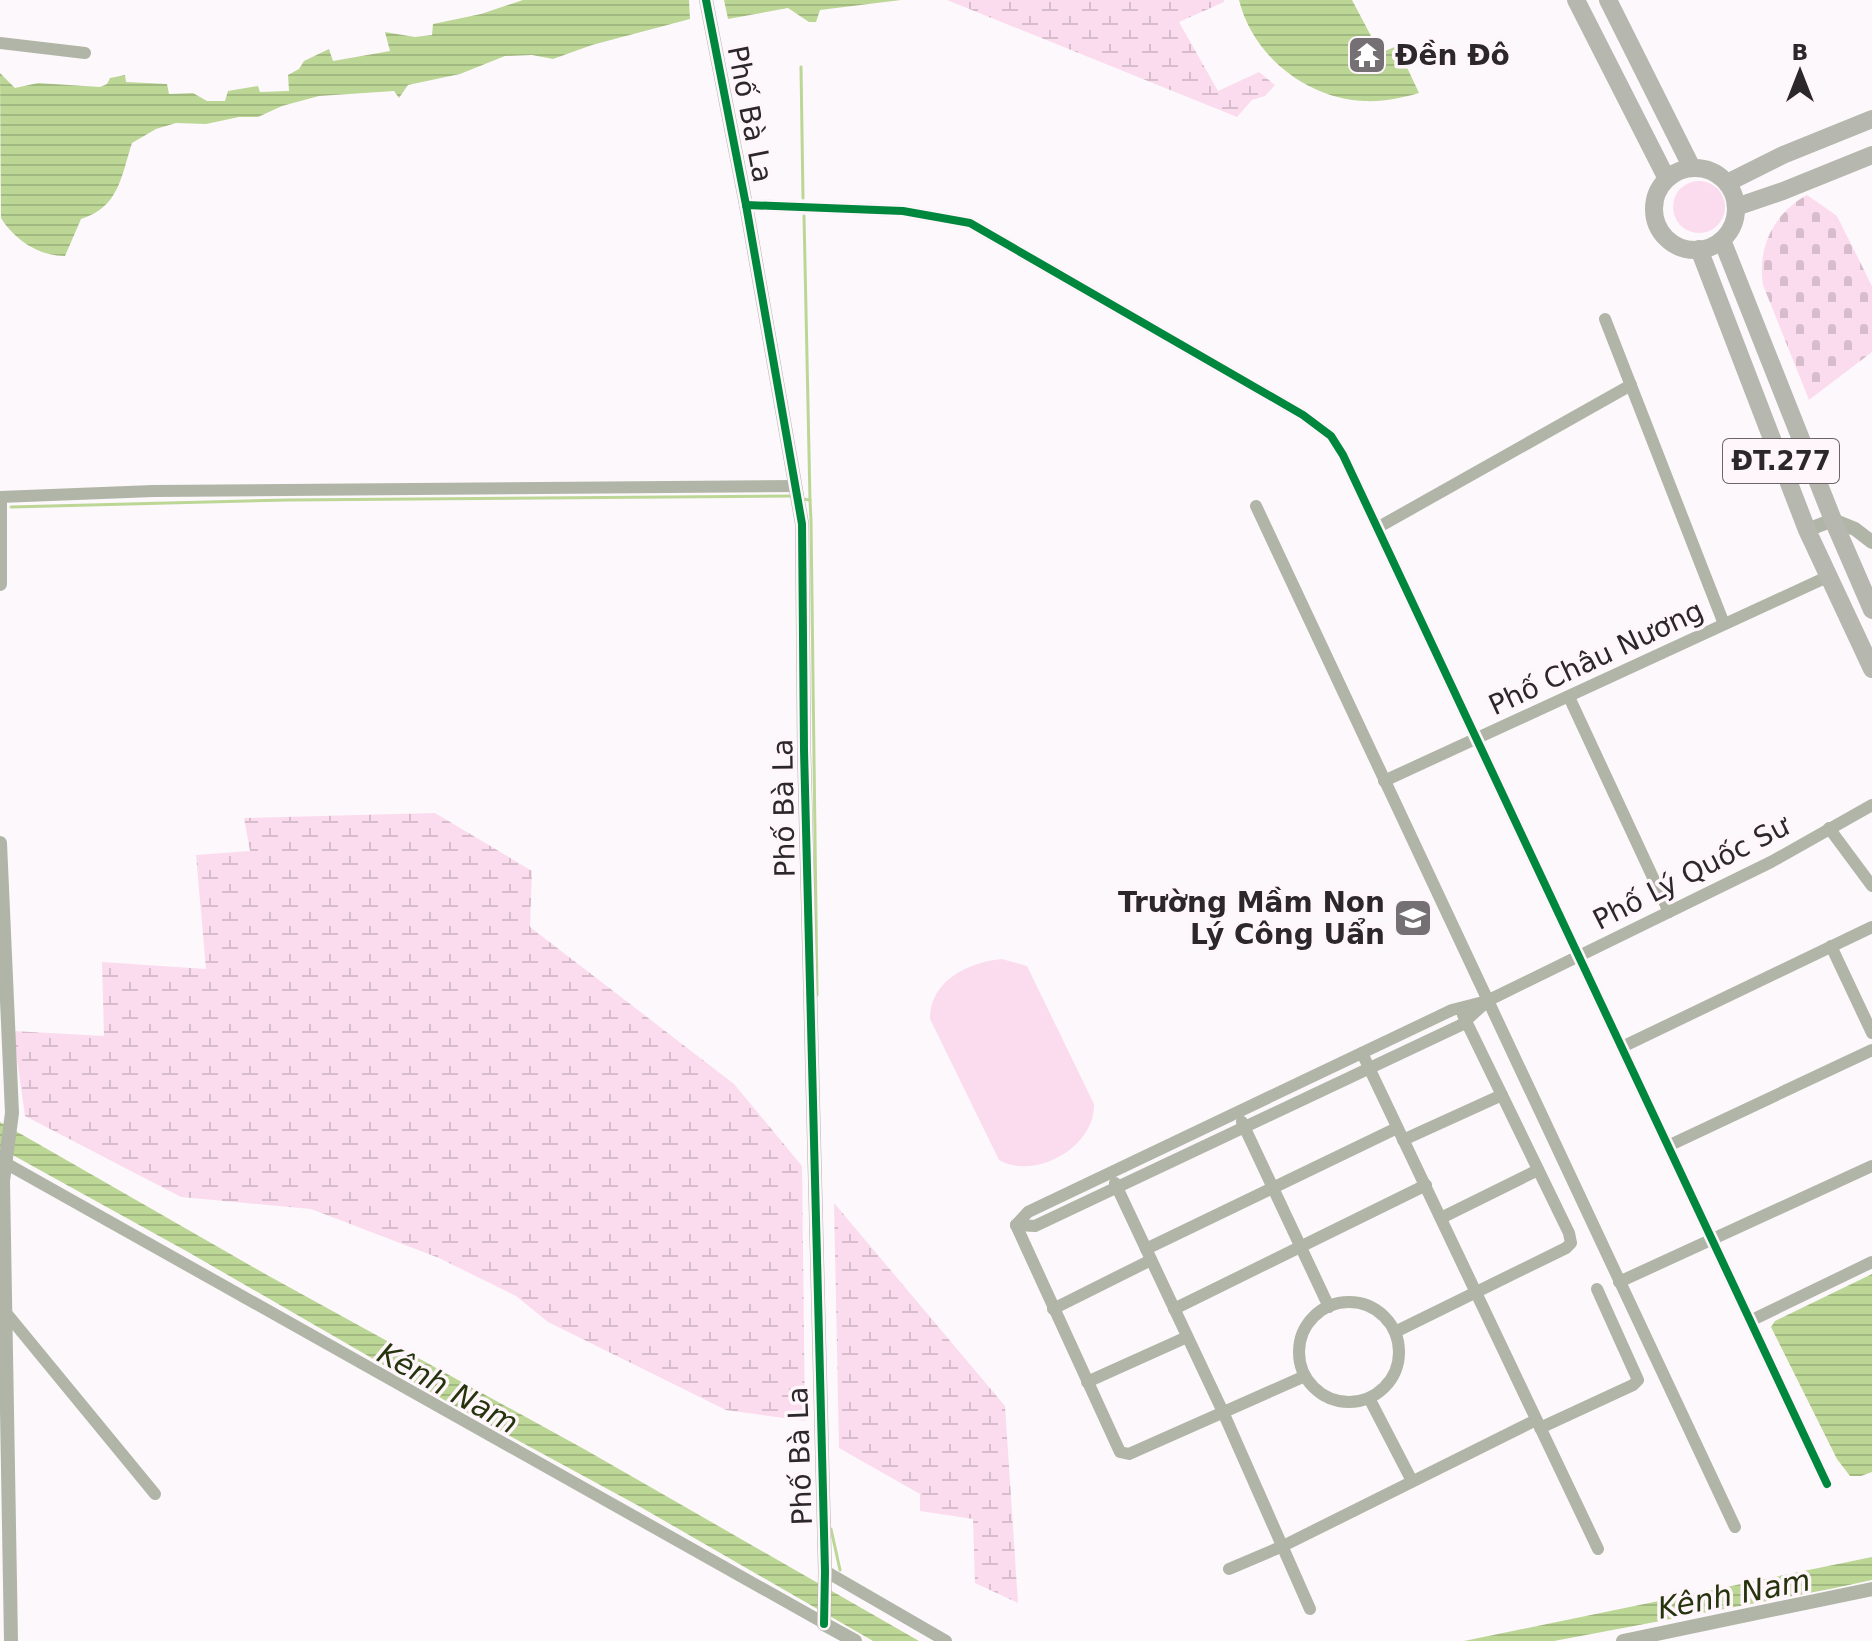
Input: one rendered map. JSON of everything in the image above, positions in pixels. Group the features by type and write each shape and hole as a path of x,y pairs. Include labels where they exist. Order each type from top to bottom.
{"main road":[{"path":"1576,0 1667,179"},
{"path":"1608,0 1692,168"},
{"path":"1727,183 1777,158 1872,119"},
{"path":"1736,207 1872,155"},
{"path":"1692,168 1709,170 1727,183 1736,207 1734,223 1722,240 1699,249 1674,244 1657,226 1654,201 1667,179 1679,171 1692,168"},
{"name":"ĐT.277","path":"1722,240 1872,610"},
{"name":"ĐT.277","path":"1699,249 1807,530 1872,669"}],"street":[{"name":"Phố Bà La","path":"706,0 746,205 802,524 804,750 824,1624"},
{"path":"0,43 85,53"},
{"path":"746,205 929,214 970,223 1303,415 1331,436 1343,455 1827,1484"},
{"path":"1605,319 1724,624"},
{"path":"1377,528 1631,385"},
{"path":"0,584 0,498 153,491 796,486"},
{"path":"1256,506 1735,1527"},
{"path":"1807,530 1833,520 1855,529 1872,542"},
{"name":"Phố Châu Nương","path":"1384,781 1827,577"},
{"path":"1569,697 1669,912"},
{"name":"Phố Lý Quốc Sư","path":"1463,1014 1771,862 1872,805"},
{"path":"1829,828 1872,886"},
{"path":"0,843 12,1113 3,1181 11,1641"},
{"path":"1622,1047 1872,927"},
{"path":"1831,946 1872,1033"},
{"path":"1016,1225 1028,1212 1237,1112 1362,1053 1463,1014"},
{"path":"1016,1225 1035,1226 1369,1068 1463,1014"},
{"path":"1395,1332 1571,1243 1463,1014"},
{"path":"1668,1146 1872,1050"},
{"path":"1362,1053 1598,1549"},
{"path":"1053,1309 1273,1188 1502,1095"},
{"path":"1237,1112 1329,1307"},
{"path":"4,1161 855,1641"},
{"path":"1619,1282 1872,1166"},
{"path":"1441,1218 1538,1170"},
{"path":"1110,1173 1223,1412 1310,1609"},
{"path":"1174,1309 1426,1185"},
{"path":"1016,1225 1120,1452 1129,1454 1305,1376"},
{"path":"1750,1321 1872,1262"},
{"path":"1229,1569 1283,1546 1412,1481 1633,1385 1638,1380 1597,1289"},
{"path":"1350,1302 1364,1304 1377,1310 1395,1332 1399,1360 1395,1373 1387,1385 1369,1398 1349,1402 1335,1400 1322,1394 1305,1376 1299,1359 1299,1345 1312,1319 1329,1307 1350,1302"},
{"path":"7,1314 155,1494"},
{"path":"1087,1382 1187,1337"},
{"path":"1369,1398 1412,1481"},
{"path":"825,1572 946,1641"},
{"path":"1623,1641 1872,1589"}],"green space":[{"path":"947,0 1224,0 1179,22 1218,91 1259,72 1275,85 1265,96 1252,100 1237,117"},
{"path":"1699,181 1717,189 1725,207 1717,225 1699,233 1681,225 1673,207 1681,189"},
{"path":"1807,195 1837,216 1872,286 1872,352 1809,400 1763,285 1762,271 1770,232 1785,211"},
{"path":"435,813 532,871 530,927 734,1084 802,1166 805,1421 726,1410 548,1322 516,1296 439,1258 311,1209 181,1197 25,1116 13,1031 104,1036 102,962 206,969 196,855 250,851 244,818"},
{"path":"1002,959 1027,966 1094,1104 1092,1119 1075,1146 1046,1163 1030,1166 999,1160 930,1019 936,994 953,976 977,964"},
{"path":"834,1203 1005,1406 1018,1603 975,1583 973,1519 920,1511 920,1494 839,1448"}],"water":[{"path":"523,0 689,0 690,19 592,45 553,59 532,55 505,56 460,74 408,85 399,98 394,91 319,96 282,106 258,117 239,117 206,124 176,123 156,129 132,143 117,189 103,207 81,219 65,256 36,250 13,233 1,218 0,73 15,88 38,83 100,87 107,84 110,78 125,75 126,82 167,84 169,94 193,93 207,101 225,101 228,91 258,86 260,92 289,91 288,75 299,69 304,61 329,49 333,61 390,51 385,32 415,37 432,35 433,24 481,14"},
{"path":"724,0 901,0 820,10 816,22 809,22 788,8 728,19"},
{"path":"1239,0 1352,0 1380,53 1397,46 1419,93 1364,101 1322,92 1285,70 1269,56 1256,39"},
{"name":"Kênh Nam","path":"0,1122 267,1275 584,1449 919,1641 873,1641 637,1505 453,1405 0,1148"},
{"path":"1872,1274 1872,1472 1850,1476 1837,1459 1771,1327 1775,1321"},
{"name":"Kênh Nam","path":"1872,1557 1872,1580 1830,1589 1554,1641 1464,1641"}],"waterway":[{"path":"801,67 803,198"},
{"path":"804,216 810,500"},
{"path":"11,507 288,500 791,496"},
{"path":"801,499 810,500 811,520 817,995"},
{"path":"831,1529 840,1570"}],"cycle path":[{"path":"706,0 746,205 802,524 804,750 824,1624"},
{"path":"746,205 903,211 970,223 1303,415 1331,436 1343,455 1827,1484"}],"place":[{"name":"Đền Đô","path":"1367,55"},
{"name":"Trường Mầm Non Lý Công Uẩn","path":"1413,918"}]}
